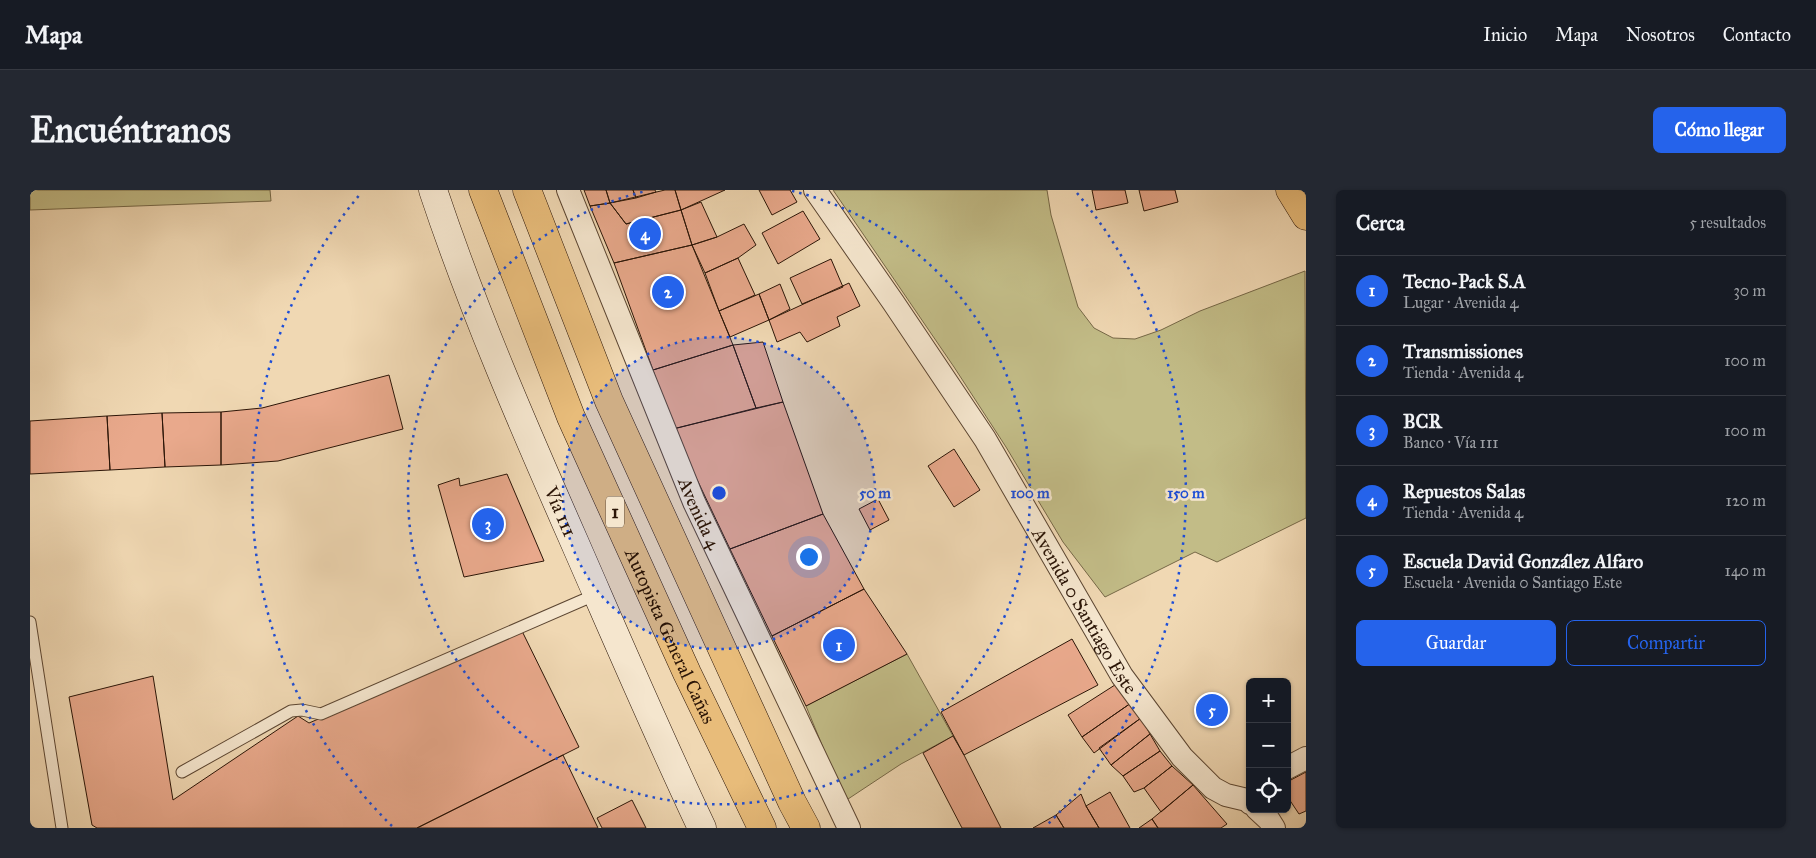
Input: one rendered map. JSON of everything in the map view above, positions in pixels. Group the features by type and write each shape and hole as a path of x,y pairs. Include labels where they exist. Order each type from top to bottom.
{"main road":[{"name":"Vía 111","path":"433,190 454,256 494,356 650,717 702,828"},
{"name":"Autopista General Cañas","path":"483,190 572,417 687,673 762,828"},
{"name":"1","path":"527,190 609,401 792,802 806,828"},
{"path":"1290,190 1306,216"}],"street":[{"name":"Avenida 4","path":"568,190 694,502 849,828"},
{"name":"Avenida 0 Santiago Este","path":"815,190 893,302 985,440 1122,676 1182,757 1213,788 1246,806"},
{"path":"1291,766 1306,758"}],"lane":[{"path":"182,772 291,712 302,710 321,714 597,594"},
{"path":"30,622 62,828"}],"shaded area":[{"path":"30,190 270,190 271,201 30,210"},
{"path":"833,190 1047,190 1051,215 1078,307 1094,328 1113,338 1135,339 1161,330 1200,311 1305,271 1306,518 1217,562 1195,552 1105,597 1063,542 1006,447 954,367"},
{"path":"907,654 953,736 901,764 845,801 806,706"}],"building":[{"path":"584,190 606,190 610,203 590,206"},
{"path":"606,190 633,190 636,198 610,203"},
{"path":"633,190 655,190 656,192 636,198"},
{"path":"665,190 675,190 681,210 626,224 610,203"},
{"path":"675,190 725,190 681,210"},
{"path":"759,190 790,190 797,202 772,215"},
{"path":"1092,190 1125,190 1128,203 1096,210"},
{"path":"1139,190 1175,190 1178,202 1144,211"},
{"path":"701,202 717,237 692,245 681,210"},
{"path":"610,203 626,224 681,210 692,245 614,263 590,206"},
{"path":"803,211 820,239 778,264 762,233"},
{"path":"744,224 756,245 738,258 705,273 692,245 717,237"},
{"path":"692,245 733,345 653,370 614,263"},
{"path":"738,258 755,295 719,311 705,273"},
{"path":"831,259 843,287 802,304 790,278"},
{"path":"849,283 860,306 837,317 840,326 807,342 800,332 777,342 769,320"},
{"path":"780,284 790,309 769,320 759,294"},
{"path":"759,294 769,320 730,337 719,311"},
{"path":"763,342 783,402 756,408 733,345"},
{"path":"733,345 756,408 673,429 653,370"},
{"path":"389,375 403,429 278,461 221,465 221,412 262,408"},
{"path":"783,402 823,514 730,549 673,429"},
{"path":"221,412 221,465 165,467 162,413"},
{"path":"162,413 165,467 110,470 107,416"},
{"path":"107,416 110,470 30,474 30,421"},
{"path":"954,449 980,490 954,507 928,466"},
{"path":"507,474 544,561 464,577 438,485 459,478 460,486"},
{"path":"878,499 889,520 870,530 859,509"},
{"path":"823,514 864,589 772,636 730,549"},
{"path":"864,589 907,654 806,706 772,636"},
{"path":"521,629 579,747 417,828 97,828 92,825 69,697 153,676 173,800 298,716 309,723"},
{"path":"1072,639 1098,685 964,755 941,712"},
{"path":"1118,683 1131,703 1082,737 1068,715"},
{"path":"1131,703 1141,718 1094,753 1082,737"},
{"path":"1141,718 1150,734 1111,765 1099,748"},
{"path":"1150,734 1160,751 1123,776 1111,765"},
{"path":"953,736 1001,828 962,828 923,753"},
{"path":"1160,751 1172,766 1144,788 1134,792 1123,776"},
{"path":"563,755 598,828 417,828"},
{"path":"1172,766 1193,785 1161,812 1144,788"},
{"path":"1306,772 1306,811 1299,814 1291,802 1291,780"},
{"path":"1193,785 1227,824 1221,828 1158,828 1152,819"},
{"path":"1110,792 1130,828 1099,828 1086,806"},
{"path":"1081,794 1099,828 1064,828 1056,815"},
{"path":"632,800 646,828 602,828 597,818"},
{"path":"1056,815 1064,828 1033,828"},
{"path":"1152,819 1158,828 1139,828"}],"place":[{"name":"Repuestos Salas","path":"645,234"},
{"name":"Transmissiones","path":"668,292"},
{"name":"BCR","path":"488,524"},
{"name":"Tecno-Pack S.A","path":"839,645"},
{"name":"Escuela David González Alfaro","path":"1212,710"}]}
